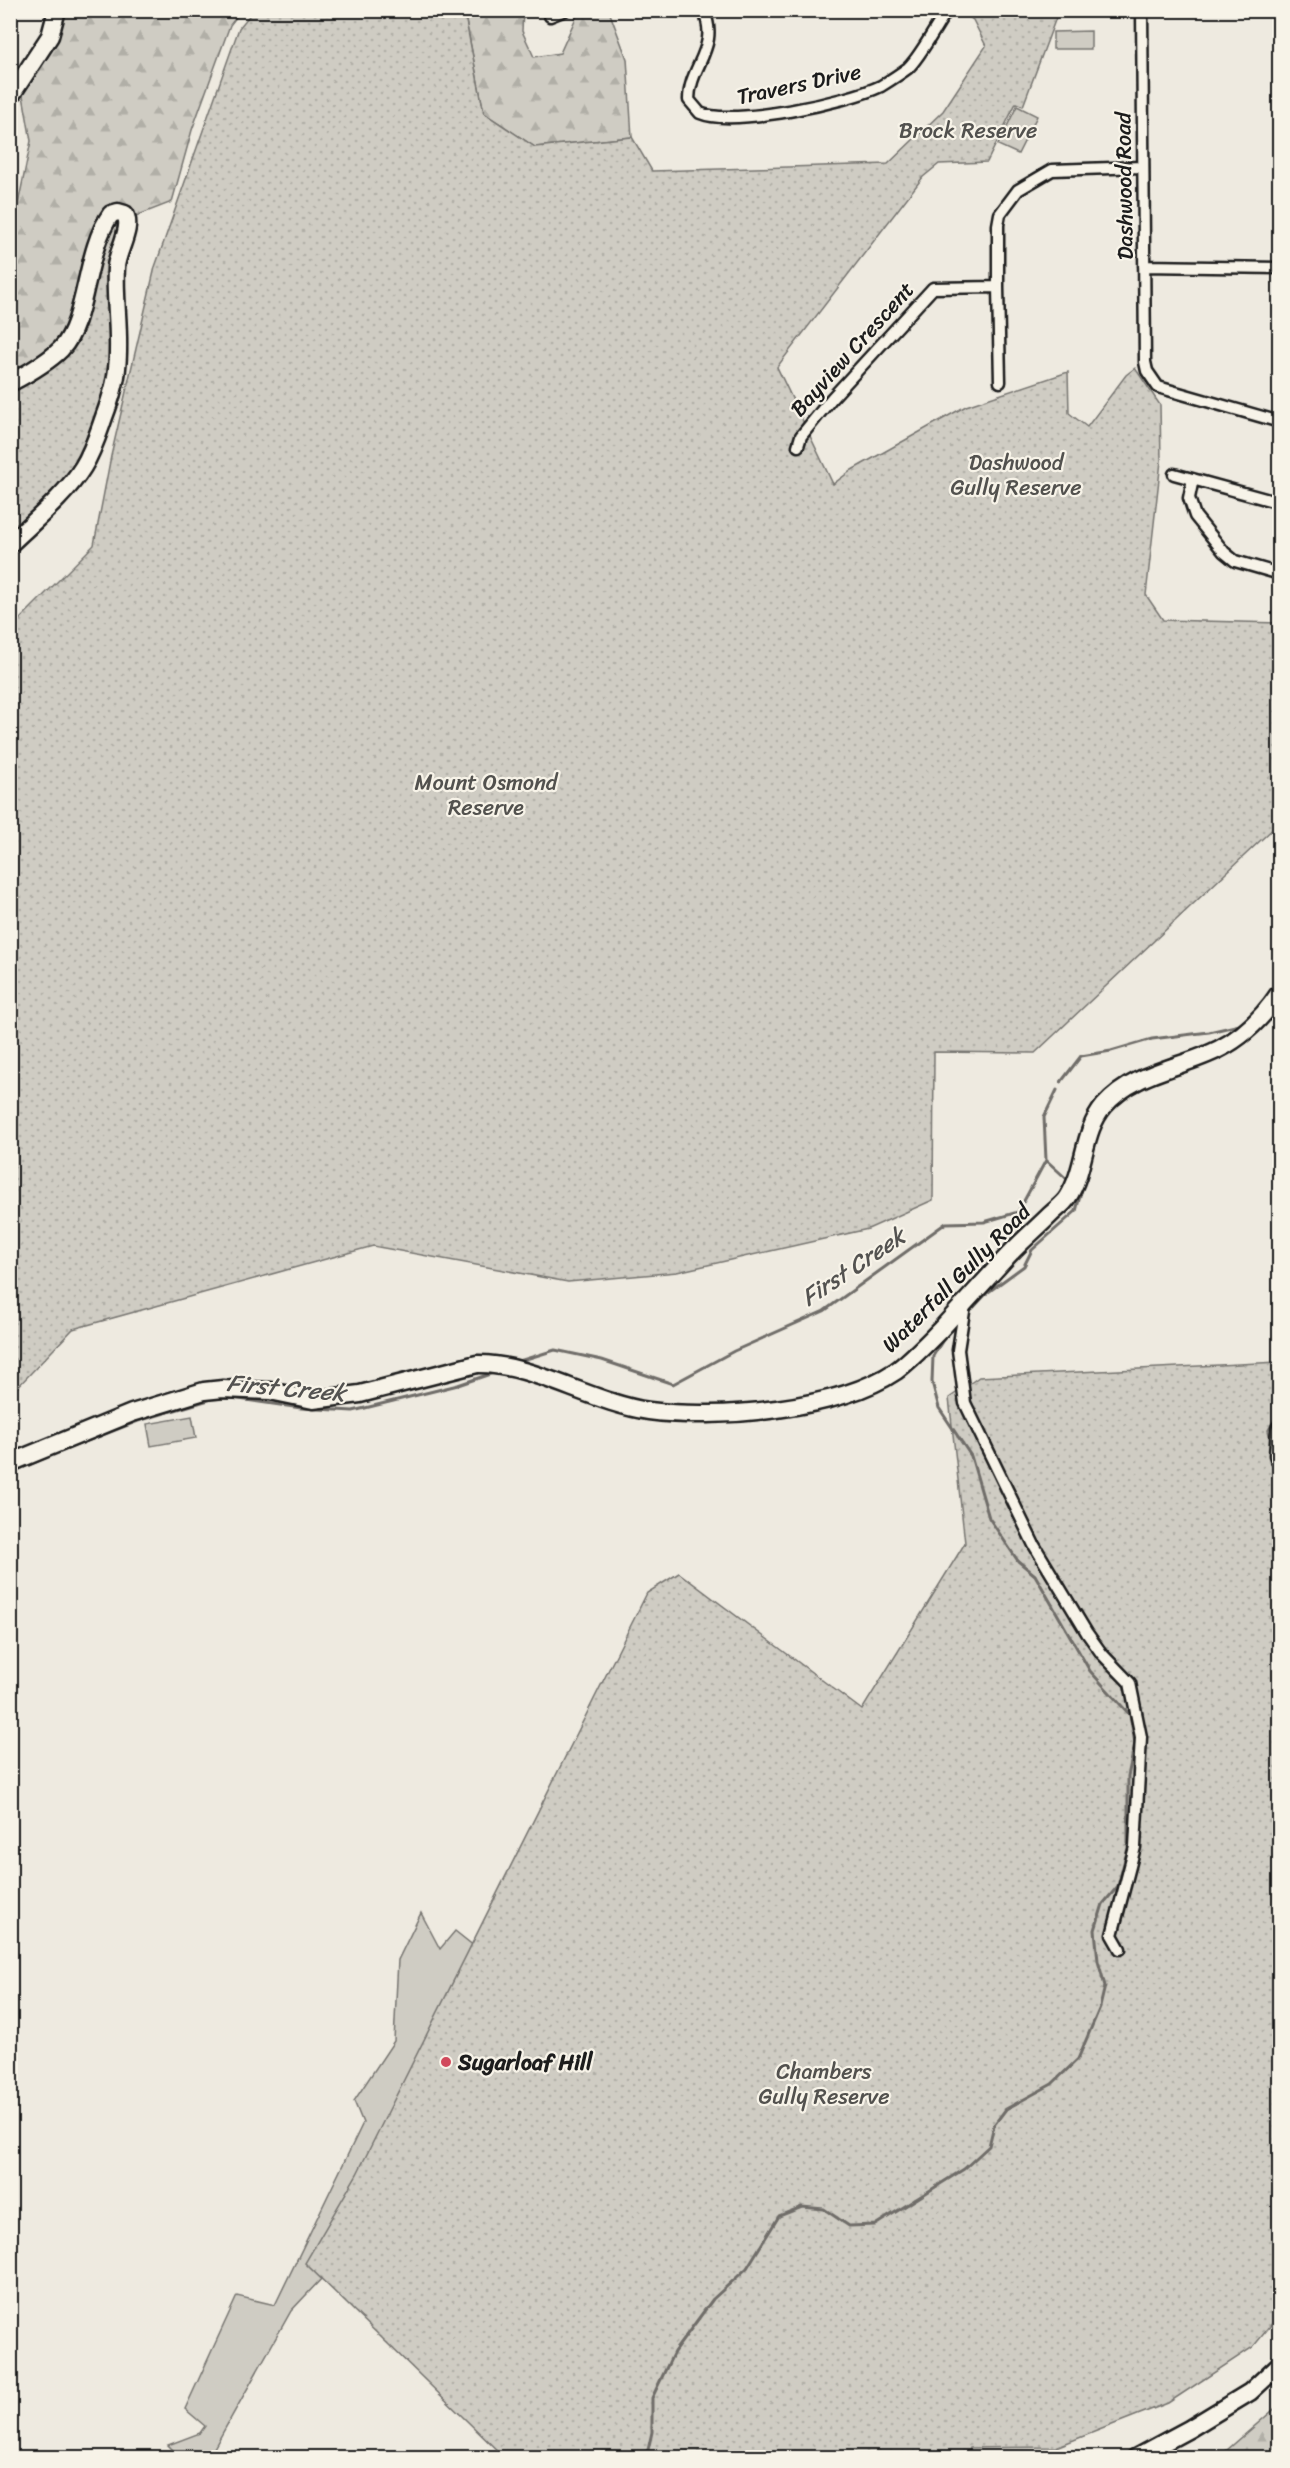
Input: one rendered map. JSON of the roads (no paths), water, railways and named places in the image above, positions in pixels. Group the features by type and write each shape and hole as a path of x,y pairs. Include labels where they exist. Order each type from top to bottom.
{"street":[{"path":"10,97 51,36 57,10"},
{"path":"550,16 565,10"},
{"name":"Travers Drive","path":"703,10 709,27 709,36 705,53 689,90 689,100 700,113 720,118 764,115 852,96 881,86 909,67 947,10"},
{"name":"Dashwood Road","path":"1143,10 1142,166 1147,371 1158,387 1280,422"},
{"path":"1000,382 998,225 1000,214 1018,190 1052,170 1142,166"},
{"path":"10,383 53,355 68,339 76,320 97,240 111,214 118,212 125,214 128,222 116,265 119,336 117,369 107,409 93,449 82,469 10,544"},
{"path":"1144,266 1280,268"},
{"name":"Bayview Crescent","path":"798,446 801,436 832,398 933,288 998,287"},
{"path":"1174,474 1280,503"},
{"path":"1193,479 1189,498 1195,516 1224,552 1235,561 1280,574"},
{"name":"Waterfall Gully Road","path":"10,1463 132,1413 204,1391 223,1389 270,1391 313,1400 360,1394 477,1364 494,1364 515,1369 597,1399 648,1411 708,1415 759,1411 838,1396 870,1385 897,1370 920,1350 1007,1256 1067,1199 1074,1185 1090,1128 1109,1100 1138,1081 1219,1050 1247,1032 1280,992"},
{"path":"965,1303 958,1350 965,1403 1034,1545 1087,1633 1102,1654 1130,1683 1141,1737 1135,1847 1112,1935 1120,1949"},
{"path":"1280,1429 1278,1455 1280,1459"},
{"path":"1135,2457 1189,2429 1250,2392 1280,2364"}],"waterway":[{"name":"First Creek","path":"1270,1017 1280,1015"},
{"name":"First Creek","path":"1061,1082 1081,1056 1111,1051 1152,1039 1209,1032 1244,1024"},
{"name":"First Creek","path":"516,1362 555,1350 602,1360 673,1384 734,1351 824,1311 946,1223 984,1222 1018,1212 1046,1160 1044,1117 1057,1090"},
{"path":"1046,1160 1069,1181"},
{"path":"973,1308 987,1293 1024,1266 1032,1250 1076,1211 1081,1192 1078,1190"},
{"path":"638,2458 648,2450 652,2432 652,2398 674,2352 713,2299 747,2268 779,2216 802,2207 824,2209 849,2226 875,2225 964,2169 989,2146 994,2125 1006,2109 1052,2084 1078,2059 1100,2007 1105,1986 1098,1961 1095,1930 1103,1904 1118,1886 1128,1848 1128,1776 1135,1743 1130,1715 1090,1671 1035,1575 1018,1561 989,1518 971,1456 939,1408 932,1382 933,1356 946,1335"},
{"name":"First Creek","path":"59,1452 138,1421 212,1399 232,1398 301,1408 353,1411 458,1385 493,1373"},
{"name":"First Creek","path":"10,1473 47,1457"}],"place":[{"name":"Sugarloaf Hill","path":"446,2062"}],"park label":[{"name":"Brock Reserve","path":"968,130"},
{"name":"Dashwood Gully Reserve","path":"1016,474"},
{"name":"Mount Osmond Reserve","path":"486,794"},
{"name":"Chambers Gully Reserve","path":"824,2084"}]}
